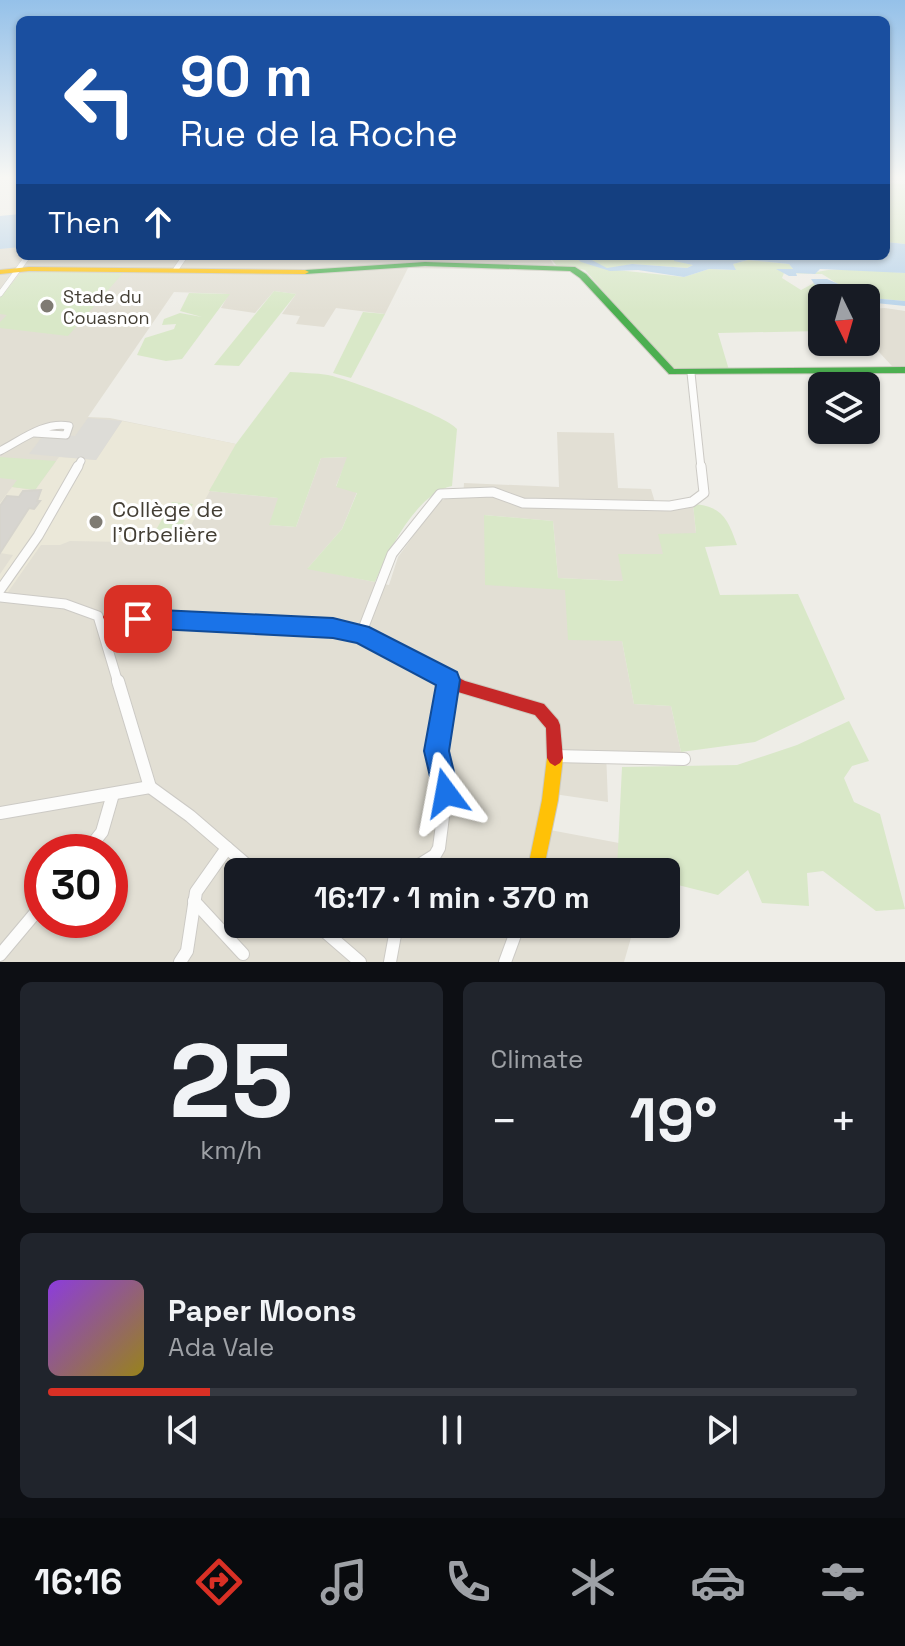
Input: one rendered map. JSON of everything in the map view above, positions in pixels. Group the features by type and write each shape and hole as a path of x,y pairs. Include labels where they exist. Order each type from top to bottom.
{"street":[{"path":"0,294 25,260"},
{"path":"176,269 182,260"},
{"path":"0,272 176,269 281,273 425,264 572,269 583,276 669,370 691,373 905,370"},
{"path":"361,634 392,554 440,494 493,492 523,503 670,506 692,502 704,493 691,373"},
{"path":"0,451 34,433"},
{"path":"0,590 38,536 81,461"},
{"path":"0,597 69,606 93,612 104,619 299,624 361,634 449,680 539,709 549,716 554,727 554,756 537,858"},
{"path":"104,619 104,640 150,787 239,858"},
{"path":"430,858 439,848 446,793 436,751 449,680"},
{"path":"554,756 684,759"},
{"path":"0,813 150,787"},
{"path":"100,834 113,794"},
{"path":"180,962 187,951 194,901 200,884 227,848"},
{"path":"194,901 243,954"},
{"path":"0,955 24,926"},
{"path":"332,938 360,962"},
{"path":"390,962 394,938"},
{"path":"505,962 514,938"}],"shaded area":[{"path":"16,245 16,260 551,260 558,271 408,268 385,314 336,308 324,327 296,324 300,316 282,314 296,294 274,291 255,313 221,308 229,294 174,292 88,417 110,418 236,444 210,491 279,498 270,525 296,527 321,458 348,457 336,486 357,492 342,529 308,568 389,585 398,557 438,502 452,496 463,497 464,483 559,487 557,432 614,433 618,488 651,489 657,509 693,504 696,533 624,581 558,578 553,521 484,515 622,641 634,704 671,706 681,752 606,752 608,802 554,794 550,830 619,843 618,858 224,858 224,938 631,938 624,962 0,962 0,247"},
{"path":"880,308 905,311 905,366 892,366 880,353"},
{"path":"88,418 122,421 96,460 29,454 45,433 75,436"},
{"name":"Collège de l'Orbelière","path":"122,421 236,444 181,543 70,541 60,545 41,545 8,592 0,591 0,574 13,555 0,553 0,503 12,487 35,490 59,457 96,460"}],"green space":[{"path":"890,221 905,221 905,244 890,242"},
{"path":"552,260 677,260 693,265 687,268 632,264 607,269 684,277 709,269 735,270 733,264 748,260 789,264 793,269 811,274 784,273 782,278 801,290 808,286 808,331 718,333 729,370 673,371 585,270 556,265"},
{"path":"843,269 905,273 905,301 880,299 880,284 838,284 822,274 813,274"},
{"name":"Stade du Couasnon","path":"29,271 123,273 68,336 0,328 0,322 7,315 0,314 0,297 20,274"},
{"path":"274,291 296,294 239,366 214,365"},
{"path":"189,293 230,294 182,359 166,361 137,355 145,338 174,329 176,324 162,325 164,319 180,313 202,317 180,311"},
{"path":"363,312 385,314 351,378 333,373"},
{"path":"290,372 328,375 355,383 417,407 457,429 452,486 439,491 416,511 396,540 375,582 307,569 342,529 357,493 336,487 347,457 321,458 296,527 269,525 278,498 209,491 236,444"},
{"path":"0,457 56,461 35,490 12,487 17,480 0,478"},
{"path":"172,502 193,504 176,537 153,535"},
{"path":"693,504 717,511 730,528 737,545 705,547 720,595 798,594 845,699 755,742 681,752 671,706 634,704 622,641 568,640 565,590 485,585 484,515 553,521 558,578 623,581 618,554 663,554 658,534 696,533"},
{"path":"849,721 869,761 852,766 844,778 854,802 880,814 905,909 876,911 823,871 807,873 809,906 762,903 748,870 718,895 680,886 680,858 618,858 622,767 737,765 797,745"}],"water":[{"path":"0,221 16,221 16,247 0,249"},
{"path":"890,242 905,244 905,273 820,269 815,274 796,273 797,276 789,276 776,269 793,269 789,264 748,260 890,260"},
{"path":"579,260 592,260 607,268 632,264 687,268 693,265 674,261 748,260 733,264 736,270 709,269 684,277 638,270 610,271"},
{"path":"811,279 827,279 839,284 815,284"},
{"path":"880,299 905,301 905,306 880,303"}],"building":[{"path":"41,490 37,501 40,501 34,509 29,508 0,553 0,506 7,496 19,497 23,491"}],"traffic: fast":[{"path":"305,272 425,264 572,269 583,276 672,372 905,370"}],"traffic: slow":[{"path":"0,272 29,269 305,272"},
{"path":"538,858 555,758"}],"traffic: jam":[{"path":"110,617 299,624 361,634 463,687 539,709 553,725 555,758"}],"place":[{"name":"Stade du Couasnon","path":"47,306"},
{"name":"Collège de l'Orbelière","path":"96,522"}],"route":[{"path":"138,619 299,624 361,634 391,647 449,680 436,751 446,793"}]}
